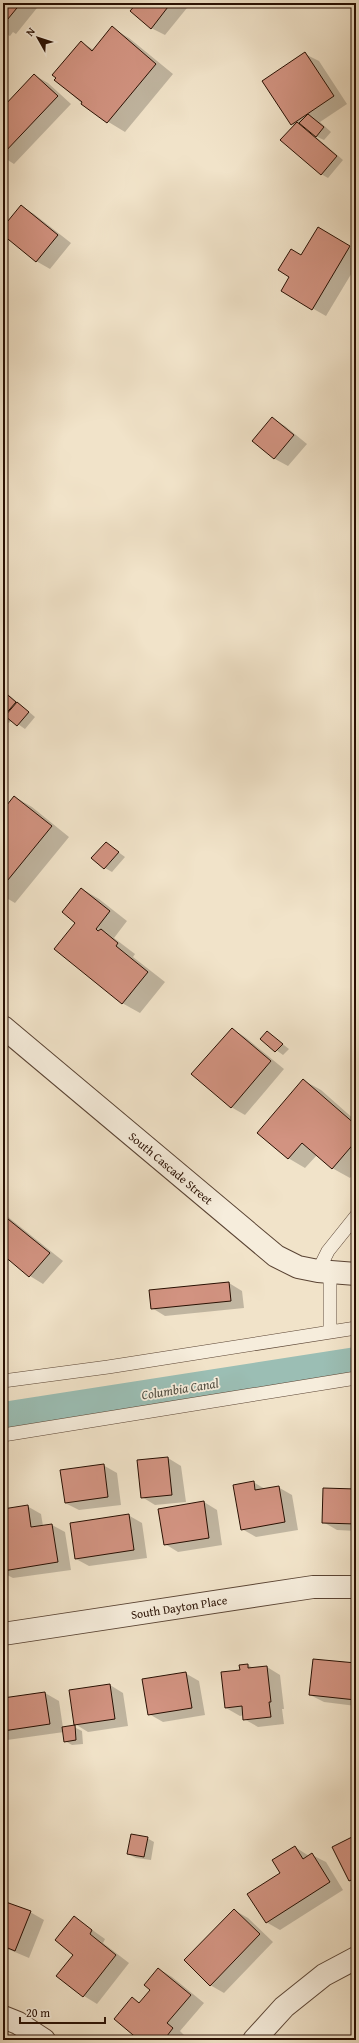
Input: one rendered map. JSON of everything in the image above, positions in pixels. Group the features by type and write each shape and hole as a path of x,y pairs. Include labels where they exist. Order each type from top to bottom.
{"street":[{"name":"South Cascade Street","path":"3,1027 276,1256 298,1267 324,1272 356,1274"},
{"name":"South Dayton Place","path":"3,1634 313,1587 356,1587"},
{"path":"254,2040 284,2007 324,1975 356,1958"},
{"path":"3,2017 18,2023 44,2040"}],"lane":[{"path":"330,1332 324,1272 328,1251 356,1216"},
{"path":"3,1382 356,1328"},
{"path":"3,1435 356,1378"}],"building":[{"path":"3,3 21,3 3,25"},
{"path":"137,3 171,3 151,29 130,11"},
{"path":"112,26 156,64 107,123 81,104 82,102 54,80 56,78 52,75 81,41 92,51"},
{"path":"305,52 334,96 291,125 262,81"},
{"path":"34,74 58,96 3,154 3,107"},
{"path":"308,114 324,127 316,137 299,123"},
{"path":"297,122 337,156 321,175 280,140"},
{"path":"21,205 58,235 36,262 3,235 3,227"},
{"path":"318,227 350,246 312,310 281,291 289,277 278,270 291,249 301,255"},
{"path":"272,417 294,435 274,459 252,441"},
{"path":"3,691 16,702 3,717"},
{"path":"17,702 29,712 17,726 5,716"},
{"path":"14,796 52,826 3,886 3,810"},
{"path":"106,842 119,852 104,869 91,858"},
{"path":"81,888 110,911 96,929 98,931 101,929 118,943 116,946 148,972 122,1004 54,949 75,923 62,912"},
{"path":"232,1028 271,1061 231,1108 191,1074"},
{"path":"267,1031 283,1044 275,1052 260,1039"},
{"path":"303,1079 356,1125 356,1141 332,1169 302,1143 288,1159 257,1133"},
{"path":"3,1215 50,1253 29,1277 3,1255"},
{"path":"229,1282 231,1301 151,1309 149,1290"},
{"path":"168,1457 172,1495 141,1498 137,1460"},
{"path":"104,1464 108,1497 65,1503 60,1470"},
{"path":"254,1481 255,1490 279,1486 285,1522 241,1530 233,1485"},
{"path":"323,1488 356,1489 356,1524 322,1523"},
{"path":"204,1501 209,1538 164,1545 158,1509"},
{"path":"28,1505 31,1527 52,1524 58,1562 3,1571 3,1509"},
{"path":"129,1514 134,1550 75,1559 70,1523"},
{"path":"313,1659 356,1663 356,1700 309,1695"},
{"path":"248,1664 248,1668 267,1666 271,1717 243,1720 242,1706 225,1708 221,1672 240,1670 239,1665"},
{"path":"186,1672 192,1708 148,1715 142,1679"},
{"path":"110,1684 115,1719 74,1725 69,1690"},
{"path":"45,1692 50,1724 3,1731 3,1698"},
{"path":"75,1725 76,1740 64,1742 62,1727"},
{"path":"131,1834 148,1837 144,1857 127,1854"},
{"path":"356,1835 356,1878 349,1881 332,1847"},
{"path":"295,1846 303,1859 312,1853 330,1882 266,1923 247,1894 280,1873 272,1860"},
{"path":"3,1901 31,1911 15,1951 3,1946"},
{"path":"234,1909 260,1934 210,1986 184,1960"},
{"path":"74,1916 92,1930 90,1934 116,1955 83,1997 56,1976 73,1955 55,1940"},
{"path":"158,1968 191,1995 167,2023 173,2028 164,2040 139,2040 114,2019 132,1997 139,2003 150,1990 144,1985"}],"waterway":[{"name":"Columbia Canal","path":"3,1417 356,1362"}]}
